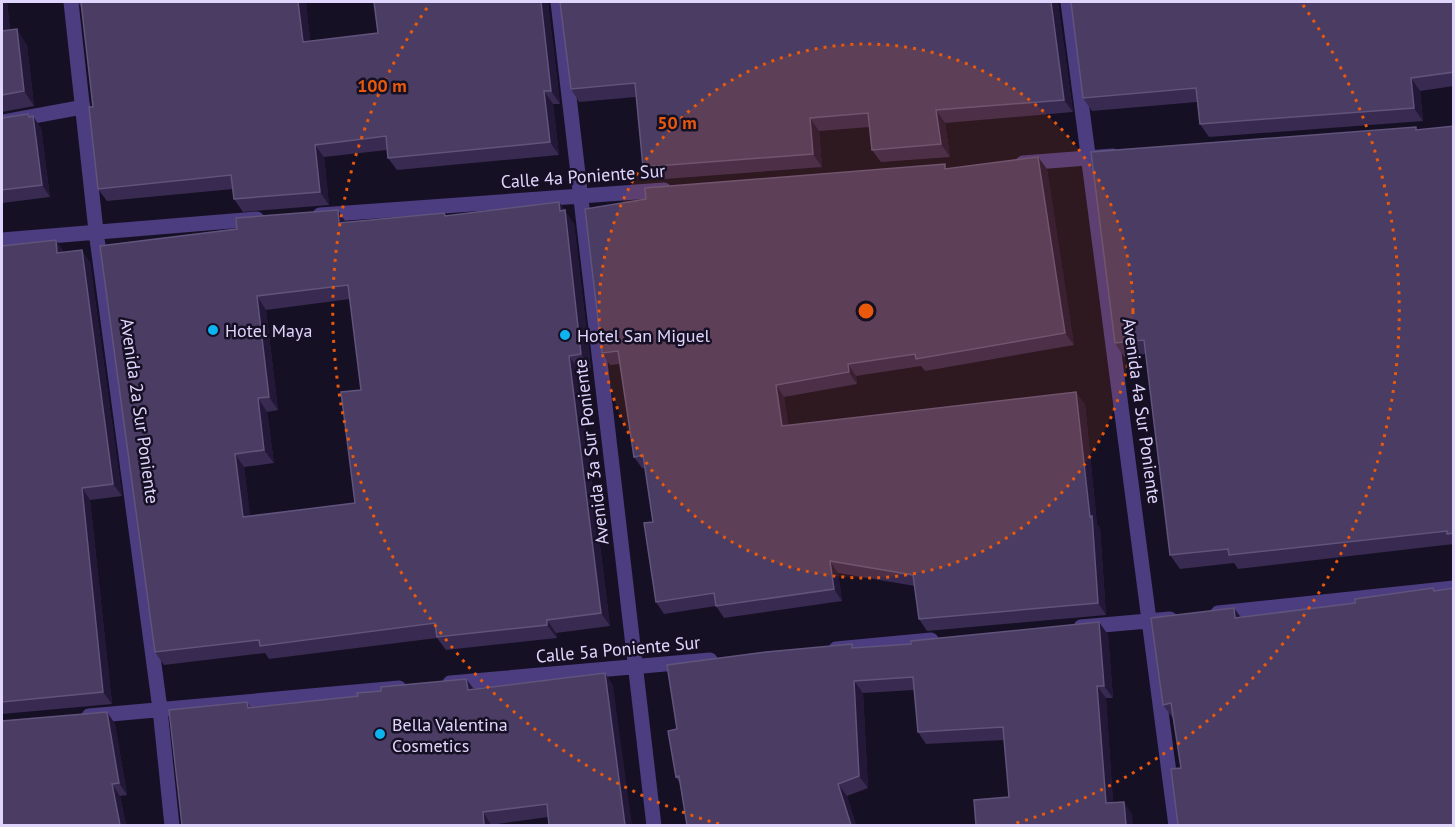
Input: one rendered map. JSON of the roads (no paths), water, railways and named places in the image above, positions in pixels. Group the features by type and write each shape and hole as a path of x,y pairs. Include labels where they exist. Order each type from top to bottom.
{"street":[{"name":"Avenida 2a Sur Poniente","path":"71,2 96,231 160,709 172,825"},
{"name":"Avenida 3a Sur Poniente","path":"558,2 654,825"},
{"name":"Avenida 4a Sur Poniente","path":"1068,2 1176,825"},
{"path":"2,122 83,107"},
{"path":"1006,164 1124,155"},
{"name":"Calle 4a Poniente Sur","path":"308,216 675,189"},
{"path":"2,240 273,218"},
{"path":"1208,614 1454,588"},
{"path":"1068,628 1185,617"},
{"path":"822,650 951,639"},
{"name":"Calle 5a Poniente Sur","path":"434,685 729,658"},
{"path":"69,718 410,687"}],"place":[{"name":"Hotel Maya","path":"213,330"},
{"name":"Hotel San Miguel","path":"565,335"},
{"name":"Bella Valentina Cosmetics","path":"380,734"}]}
